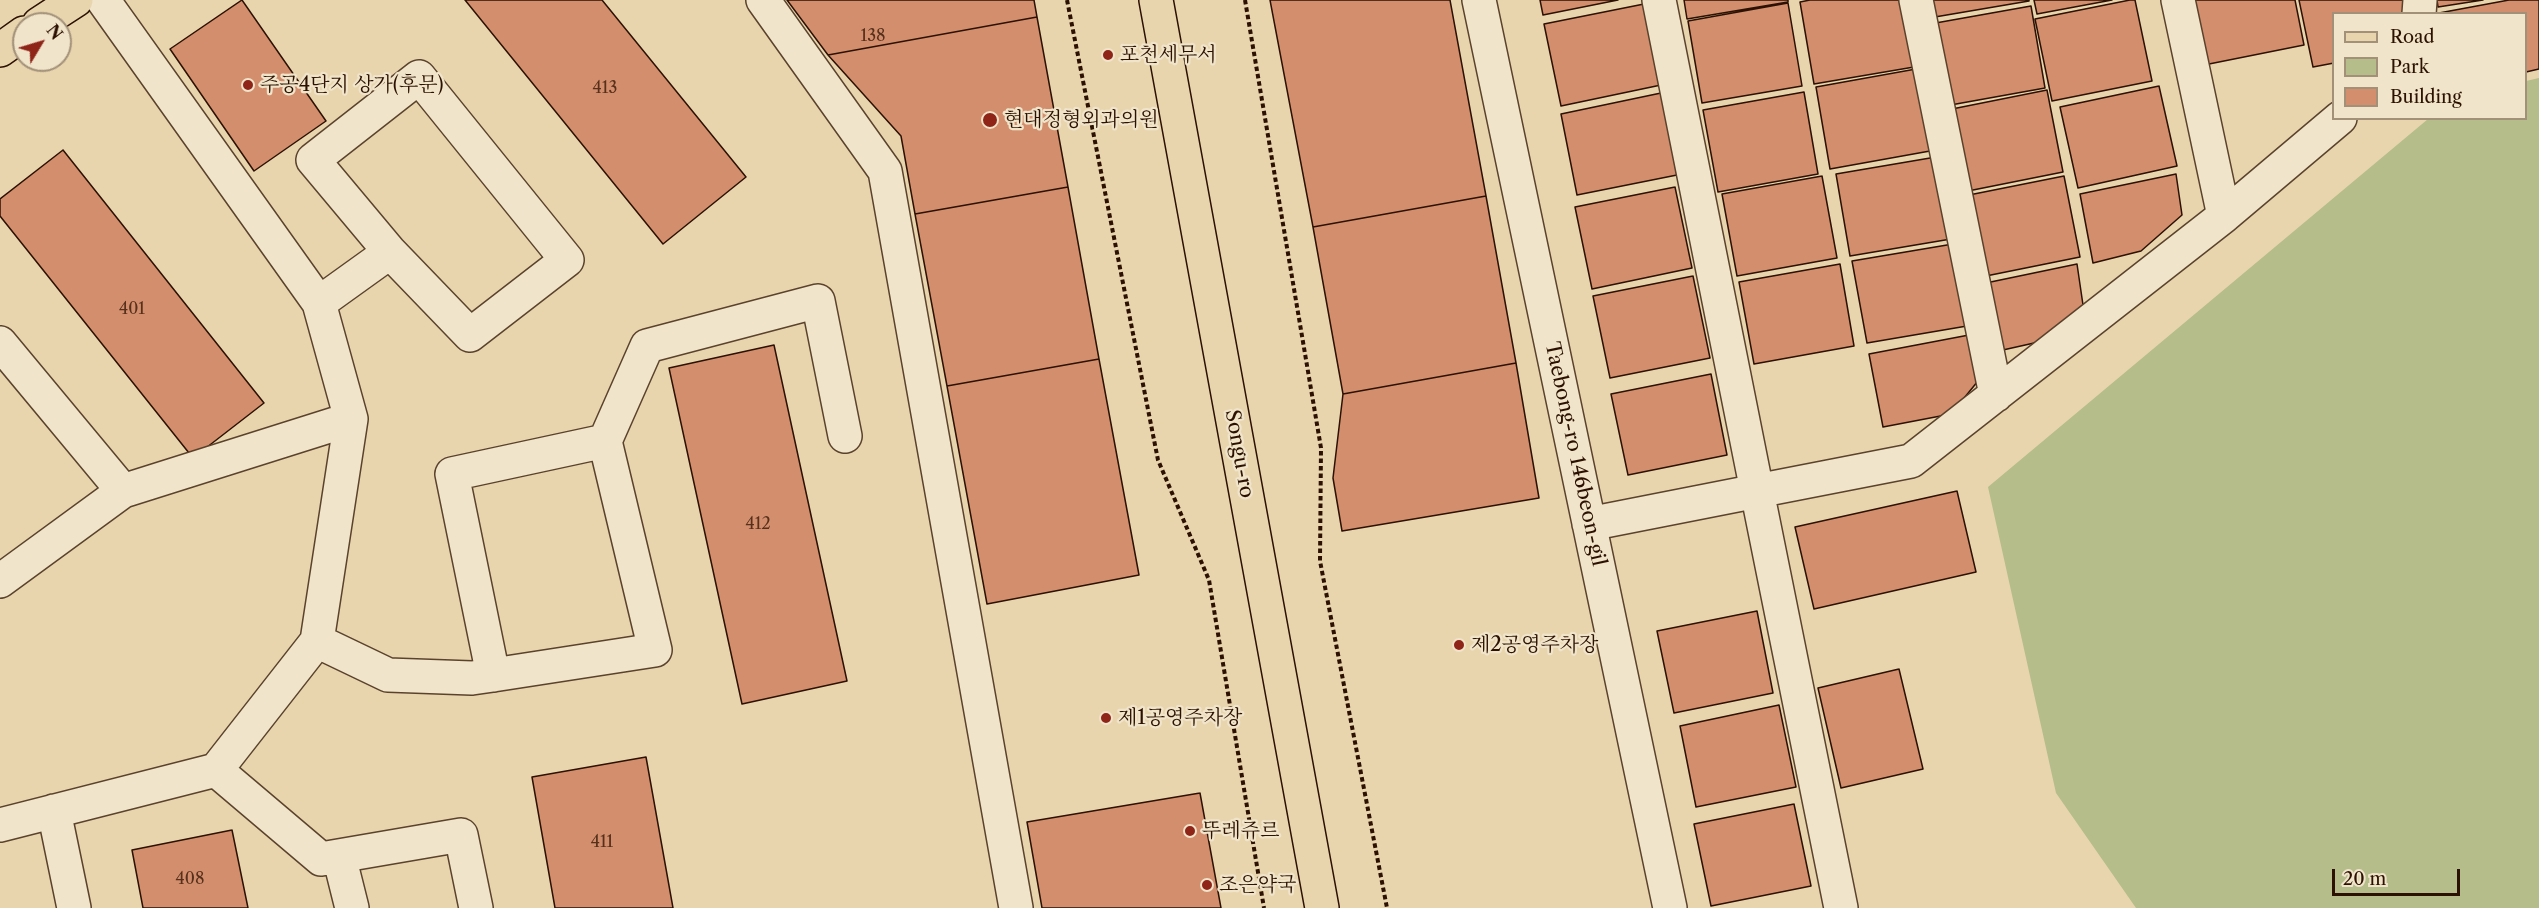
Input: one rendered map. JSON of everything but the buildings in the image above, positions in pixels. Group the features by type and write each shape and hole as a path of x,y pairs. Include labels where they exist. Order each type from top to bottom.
{"main road":[{"path":"58,12 76,0"},
{"name":"Songu-ro","path":"1156,0 1322,908"}],"street":[{"path":"0,825 216,770 317,641 351,419 319,303 103,0"},
{"path":"764,0 885,171 1016,908"},
{"name":"Taebong-ro 146beon-gil","path":"1479,0 1670,908"},
{"path":"1659,0 1842,908"},
{"path":"1916,0 1996,394"},
{"path":"2178,0 2224,216"},
{"path":"419,77 567,260 470,335 390,252 313,160 419,77"},
{"path":"1589,524 1911,461 2224,216 2338,120"},
{"path":"319,303 390,252"},
{"path":"317,641 388,675 472,678 656,650 605,441 647,346 818,301 845,436"},
{"path":"0,343 123,491"},
{"path":"0,581 123,491 351,419"},
{"path":"493,675 452,474 605,441"},
{"path":"216,770 321,859 460,835 476,908"},
{"path":"54,811 74,908"},
{"path":"339,856 352,908"}],"path":[{"path":"1067,0 1158,460 1209,580 1264,908"},
{"path":"1245,0 1321,448 1320,561 1387,908"}],"green space":[{"path":"2539,78 2539,908 2136,908 2056,793 1988,487 2427,120 2527,120 2527,81"}],"place":[{"name":"포천세무서","path":"1108,55"},
{"name":"주공4단지 상가(후문)","path":"248,85"},
{"name":"현대정형외과의원","path":"990,120"},
{"name":"제2공영주차장","path":"1459,645"},
{"name":"제1공영주차장","path":"1106,718"},
{"name":"뚜레쥬르","path":"1190,831"},
{"name":"조은약국","path":"1207,885"}]}
